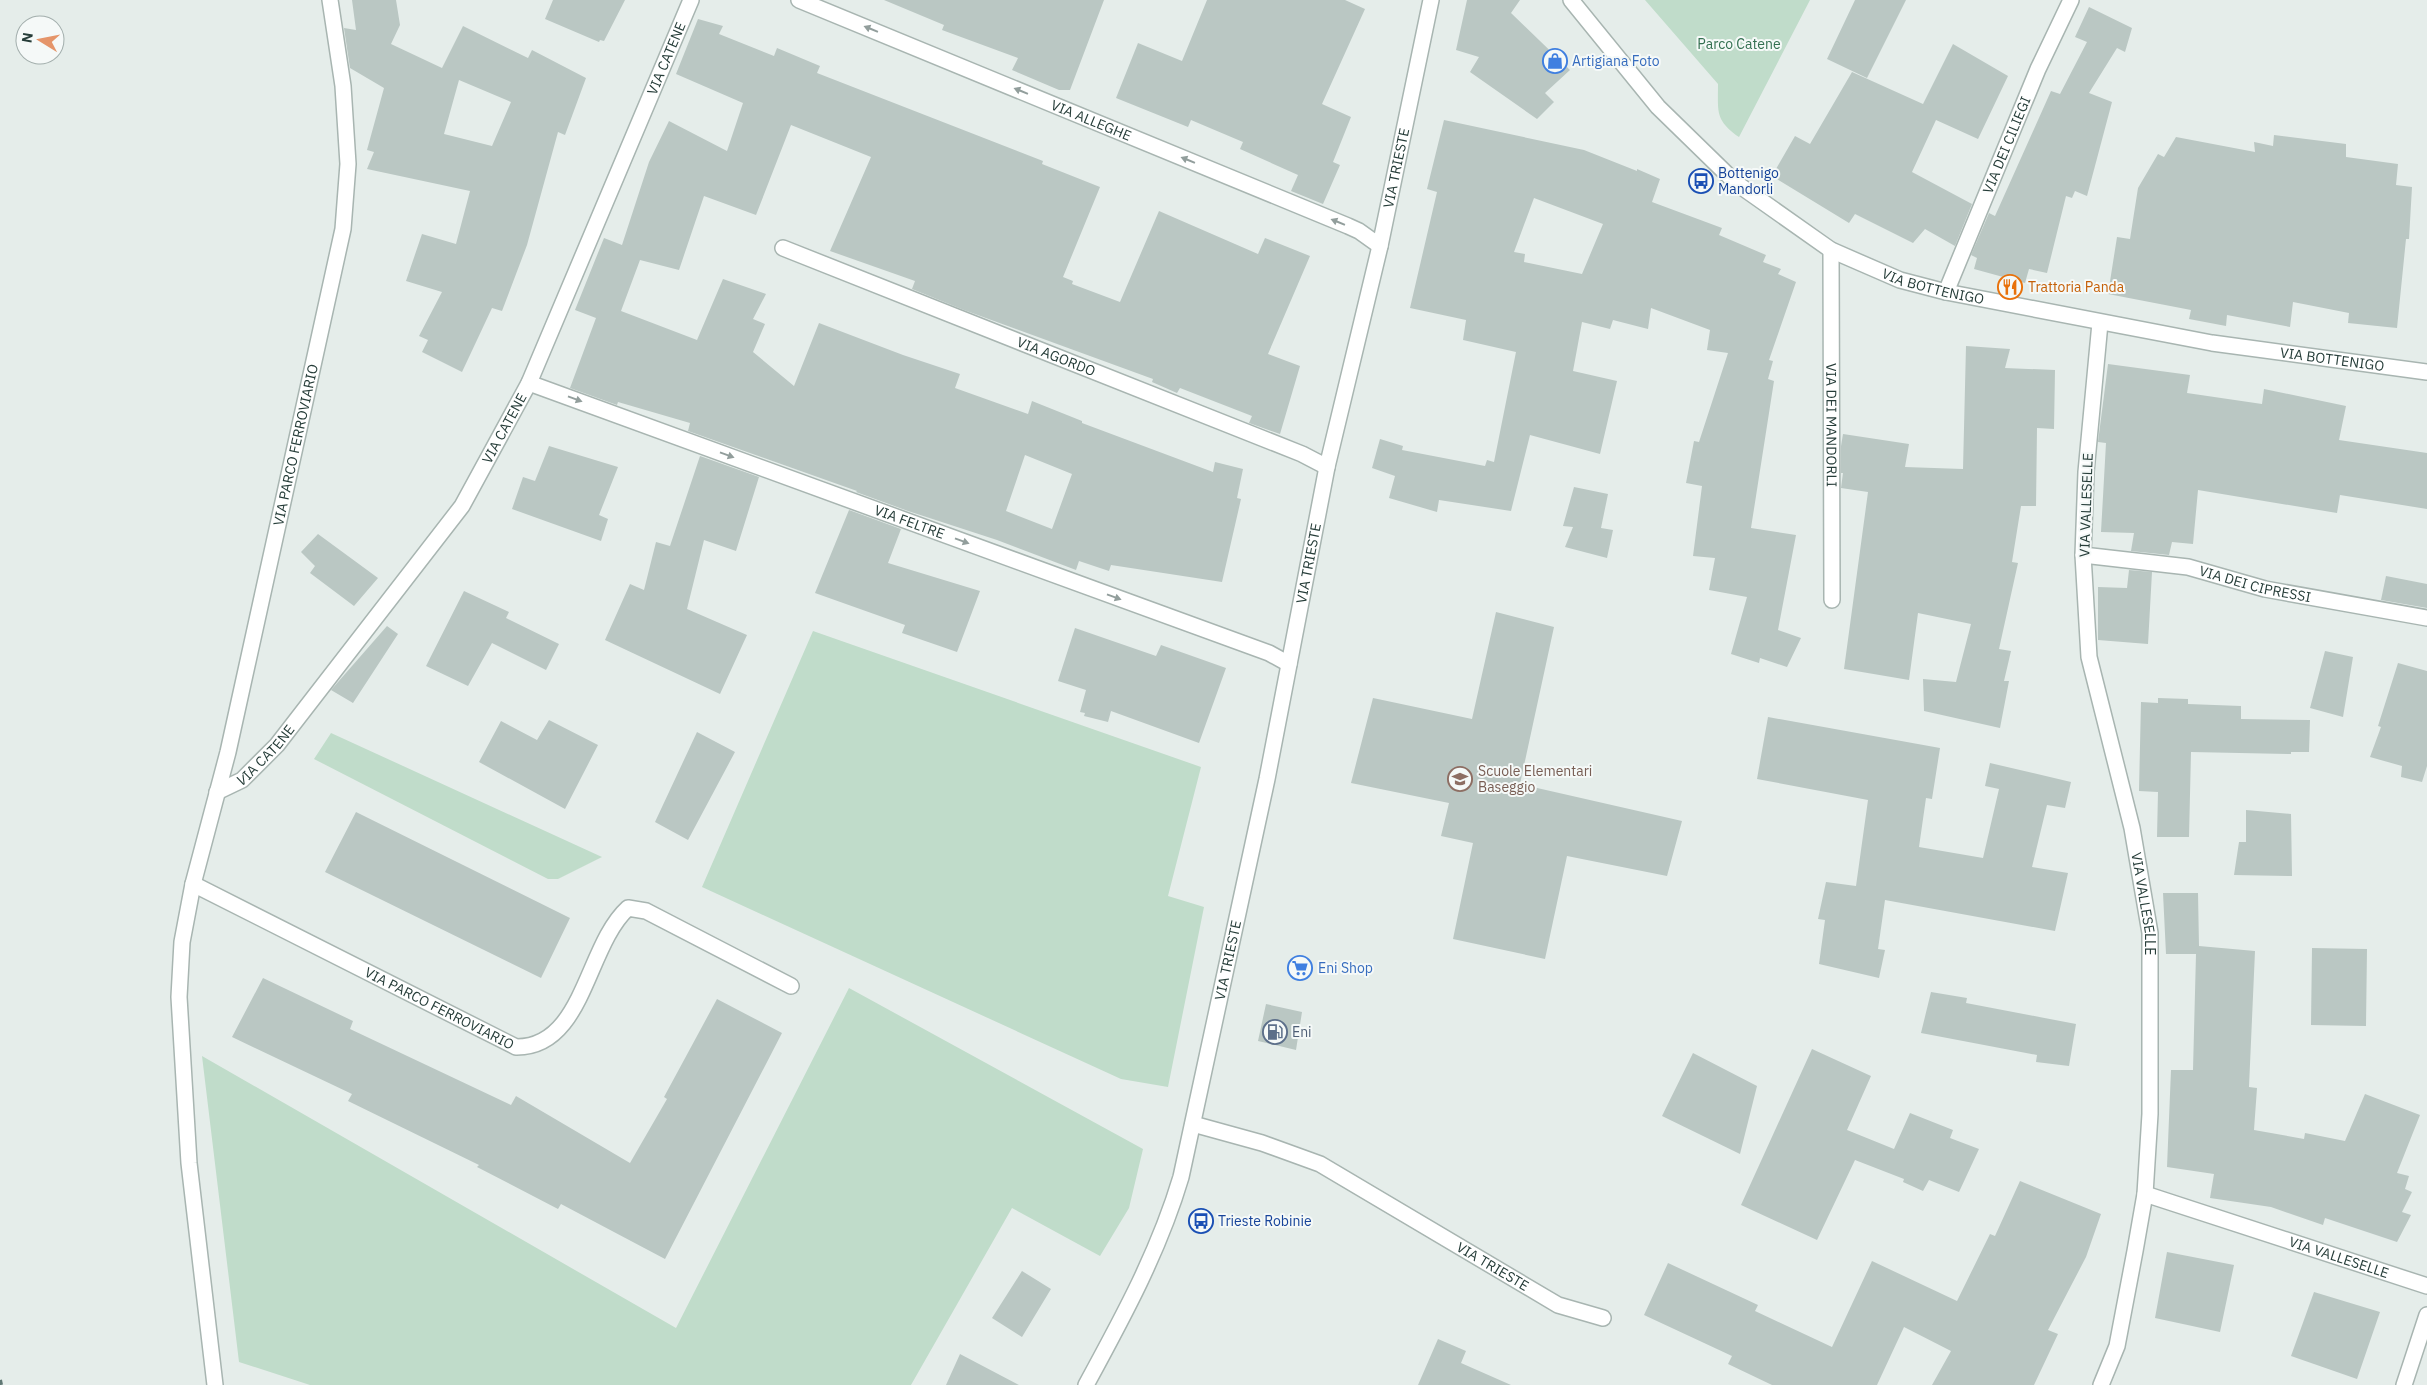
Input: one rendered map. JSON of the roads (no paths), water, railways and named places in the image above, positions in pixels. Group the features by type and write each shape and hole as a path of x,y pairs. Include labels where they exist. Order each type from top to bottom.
{"street":[{"name":"VIA PARCO FERROVIARIO","path":"216,1385 189,1163 179,996 182,942 193,884 228,752 343,229 348,164 343,86 330,0"},
{"name":"VIA CATENE","path":"217,792 242,780 277,745 462,506 529,382 691,0"},
{"name":"VIA ALLEGHE","path":"799,0 1360,231 1380,246"},
{"name":"VIA BOTTENIGO","path":"1571,0 1658,106 1736,183 1831,250 1900,280 1946,292 2212,343 2427,372"},
{"name":"VIA DEI CILIEGI","path":"1946,292 2038,69 2070,0"},
{"name":"VIA TRIESTE","path":"1086,1385 1142,1280 1169,1219 1193,1124 1289,664 1327,467 1380,246 1431,1"},
{"name":"VIA AGORDO","path":"784,248 1302,454 1327,467"},
{"name":"VIA DEI MANDORLI","path":"1831,250 1832,600"},
{"name":"VIA VALLESELLE","path":"2100,323 2086,472 2083,555 2089,657 2132,828 2150,934 2150,1114 2145,1194 2427,1286"},
{"name":"VIA FELTRE","path":"529,382 1269,652 1289,664"},
{"name":"VIA DEI CIPRESSI","path":"2083,555 2188,567 2265,589 2427,618"},
{"name":"VIA PARCO FERROVIARIO","path":"193,884 516,1047 536,1046 560,1029 569,1016 611,928 628,908 646,911 791,986"},
{"name":"VIA TRIESTE","path":"1193,1124 1262,1143 1320,1164 1558,1305 1603,1318"},
{"path":"2101,1385 2118,1346 2145,1194"},
{"path":"2404,1385 2427,1315"}],"railway":[{"path":"0,1380 1,1385"}],"place":[{"name":"Artigiana Foto","path":"1555,61"},
{"name":"Bottenigo Mandorli","path":"1701,181"},
{"name":"Trattoria Panda","path":"2010,287"},
{"name":"Scuole Elementari Baseggio","path":"1460,779"},
{"name":"Eni Shop","path":"1300,968"},
{"name":"Eni","path":"1275,1032"},
{"name":"Trieste Robinie","path":"1201,1221"}],"park label":[{"name":"Parco Catene","path":"1739,44"}]}
